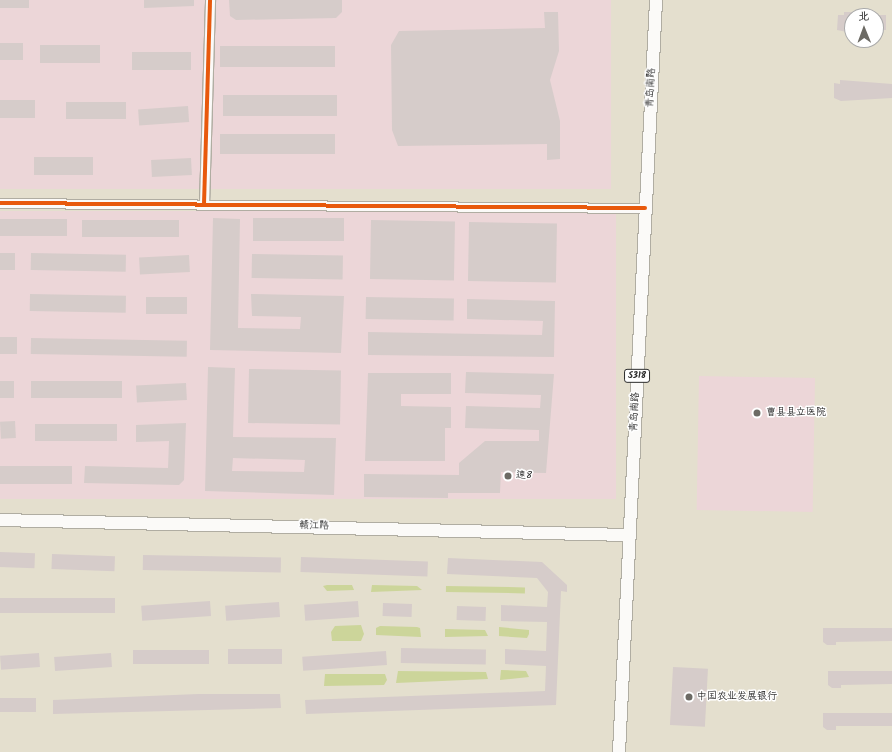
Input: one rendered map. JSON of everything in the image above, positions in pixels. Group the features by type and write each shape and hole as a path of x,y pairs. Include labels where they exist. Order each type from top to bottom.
{"main road":[{"name":"青岛南路","path":"619,752 656,0"},
{"name":"赣江路","path":"0,520 629,534"}],"street":[{"path":"204,204 210,0"},
{"path":"0,203 645,208"}],"shaded area":[{"path":"0,0 611,0 611,189 0,189"},
{"path":"0,211 616,211 616,499 0,499"},
{"name":"曹县县立医院","path":"699,376 815,378 813,512 697,510"}],"green space":[{"path":"352,585 354,590 327,591 323,586"},
{"path":"372,585 417,586 422,590 371,592"},
{"path":"446,586 525,587 525,593 446,592"},
{"path":"361,625 364,634 361,641 332,641 331,632 335,626"},
{"path":"380,626 420,628 421,637 376,635 376,628"},
{"path":"499,627 529,630 529,634 527,638 499,636"},
{"path":"445,629 485,630 488,636 445,637"},
{"path":"501,670 526,671 529,677 500,680"},
{"path":"398,671 486,672 488,679 396,683"},
{"path":"325,674 385,674 387,680 384,685 324,686"}],"building":[{"path":"0,0 29,0 29,8 0,8"},
{"path":"144,0 194,0 194,6 144,8"},
{"path":"229,0 342,0 342,12 336,18 236,20 230,16"},
{"path":"544,12 558,12 559,51 550,80 560,121 560,159 547,160 547,144 398,146 392,130 391,45 399,31 545,28"},
{"path":"838,15 844,15 844,31 837,30"},
{"path":"884,15 886,15 886,30 884,30"},
{"path":"0,43 23,43 23,60 0,60"},
{"path":"40,45 100,45 100,63 40,63"},
{"path":"220,46 335,46 335,67 220,67"},
{"path":"132,52 191,52 191,70 132,70"},
{"path":"840,80 892,84 892,98 841,101 834,98 834,83 840,84"},
{"path":"223,95 337,95 337,116 223,116"},
{"path":"0,100 35,100 35,118 0,118"},
{"path":"66,102 126,102 126,119 66,119"},
{"path":"188,106 189,122 139,125 138,109"},
{"path":"220,134 335,134 335,154 220,154"},
{"path":"34,157 93,157 93,175 34,175"},
{"path":"191,158 192,175 152,177 151,160"},
{"path":"213,218 240,219 238,328 300,329 301,317 252,316 251,294 344,296 341,353 210,350"},
{"path":"253,218 344,218 344,241 253,241"},
{"path":"0,219 67,219 67,236 0,236"},
{"path":"82,220 179,220 179,237 82,237"},
{"path":"371,220 455,221 454,280 370,279"},
{"path":"469,222 557,224 556,283 468,281"},
{"path":"0,253 15,253 15,270 0,270"},
{"path":"31,253 126,255 126,272 31,270"},
{"path":"252,254 343,256 343,280 252,278"},
{"path":"189,255 190,272 140,275 139,258"},
{"path":"30,294 126,296 126,313 30,311"},
{"path":"146,297 187,297 187,314 146,314"},
{"path":"366,297 454,299 454,321 366,319"},
{"path":"467,299 555,301 554,357 368,355 368,332 542,335 543,321 467,319"},
{"path":"0,337 17,337 17,354 0,354"},
{"path":"31,338 187,341 187,357 31,354"},
{"path":"208,367 235,368 233,437 336,438 334,495 205,491","holes":["233,458 305,460 304,472 232,471"]},
{"path":"249,369 341,371 340,425 248,423"},
{"path":"466,372 554,374 546,473 501,472 500,493 448,493 448,498 364,497 364,474 459,475 459,463 485,441 539,441 539,430 465,428 466,406 540,408 541,395 465,393"},
{"path":"368,373 451,373 451,394 401,394 401,406 451,407 451,428 445,428 445,461 365,461"},
{"path":"0,381 14,381 14,398 0,398"},
{"path":"31,381 122,381 122,398 31,398"},
{"path":"186,383 187,400 137,403 136,386"},
{"path":"15,421 16,438 1,439 0,422"},
{"path":"186,423 184,480 179,485 84,483 85,466 168,468 169,441 136,442 136,425"},
{"path":"35,424 117,424 117,441 35,441"},
{"path":"0,466 72,466 72,484 0,484"},
{"path":"0,552 35,553 34,568 0,567"},
{"path":"52,554 115,556 114,571 51,569"},
{"path":"143,555 281,557 281,572 143,570"},
{"path":"301,557 428,561 427,576 300,572"},
{"path":"448,558 542,562 567,585 567,592 561,591 556,705 306,714 305,700 545,691 546,666 505,664 505,649 546,651 547,622 501,621 501,605 547,607 548,592 537,578 447,574"},
{"path":"0,598 115,598 115,613 0,613"},
{"path":"210,601 211,616 142,621 141,606"},
{"path":"358,601 359,617 305,621 304,605"},
{"path":"279,602 280,617 226,621 225,606"},
{"path":"383,603 412,604 412,617 383,616"},
{"path":"457,606 486,607 485,621 457,620"},
{"path":"823,628 892,628 892,641 836,642 836,645 827,645 823,642"},
{"path":"401,648 486,649 486,664 401,663"},
{"path":"228,649 282,649 282,664 228,664"},
{"path":"133,650 209,650 209,664 133,664"},
{"path":"386,651 387,665 303,671 302,657"},
{"path":"39,653 40,667 1,670 0,656"},
{"path":"111,653 112,667 55,671 54,657"},
{"name":"中国农业发展银行","path":"673,667 708,669 705,727 670,725"},
{"path":"828,671 892,671 892,684 841,685 841,688 832,688 828,685"},
{"path":"198,694 280,694 281,708 53,714 53,700"},
{"path":"0,698 36,698 36,712 0,712"},
{"path":"823,713 892,713 892,726 836,726 836,730 827,730 823,727"}],"cycle path":[{"path":"204,204 210,0"},
{"path":"0,203 645,208"}],"place":[{"name":"曹县县立医院","path":"757,413"},
{"name":"速8","path":"508,476"},
{"name":"中国农业发展银行","path":"689,697"}]}
